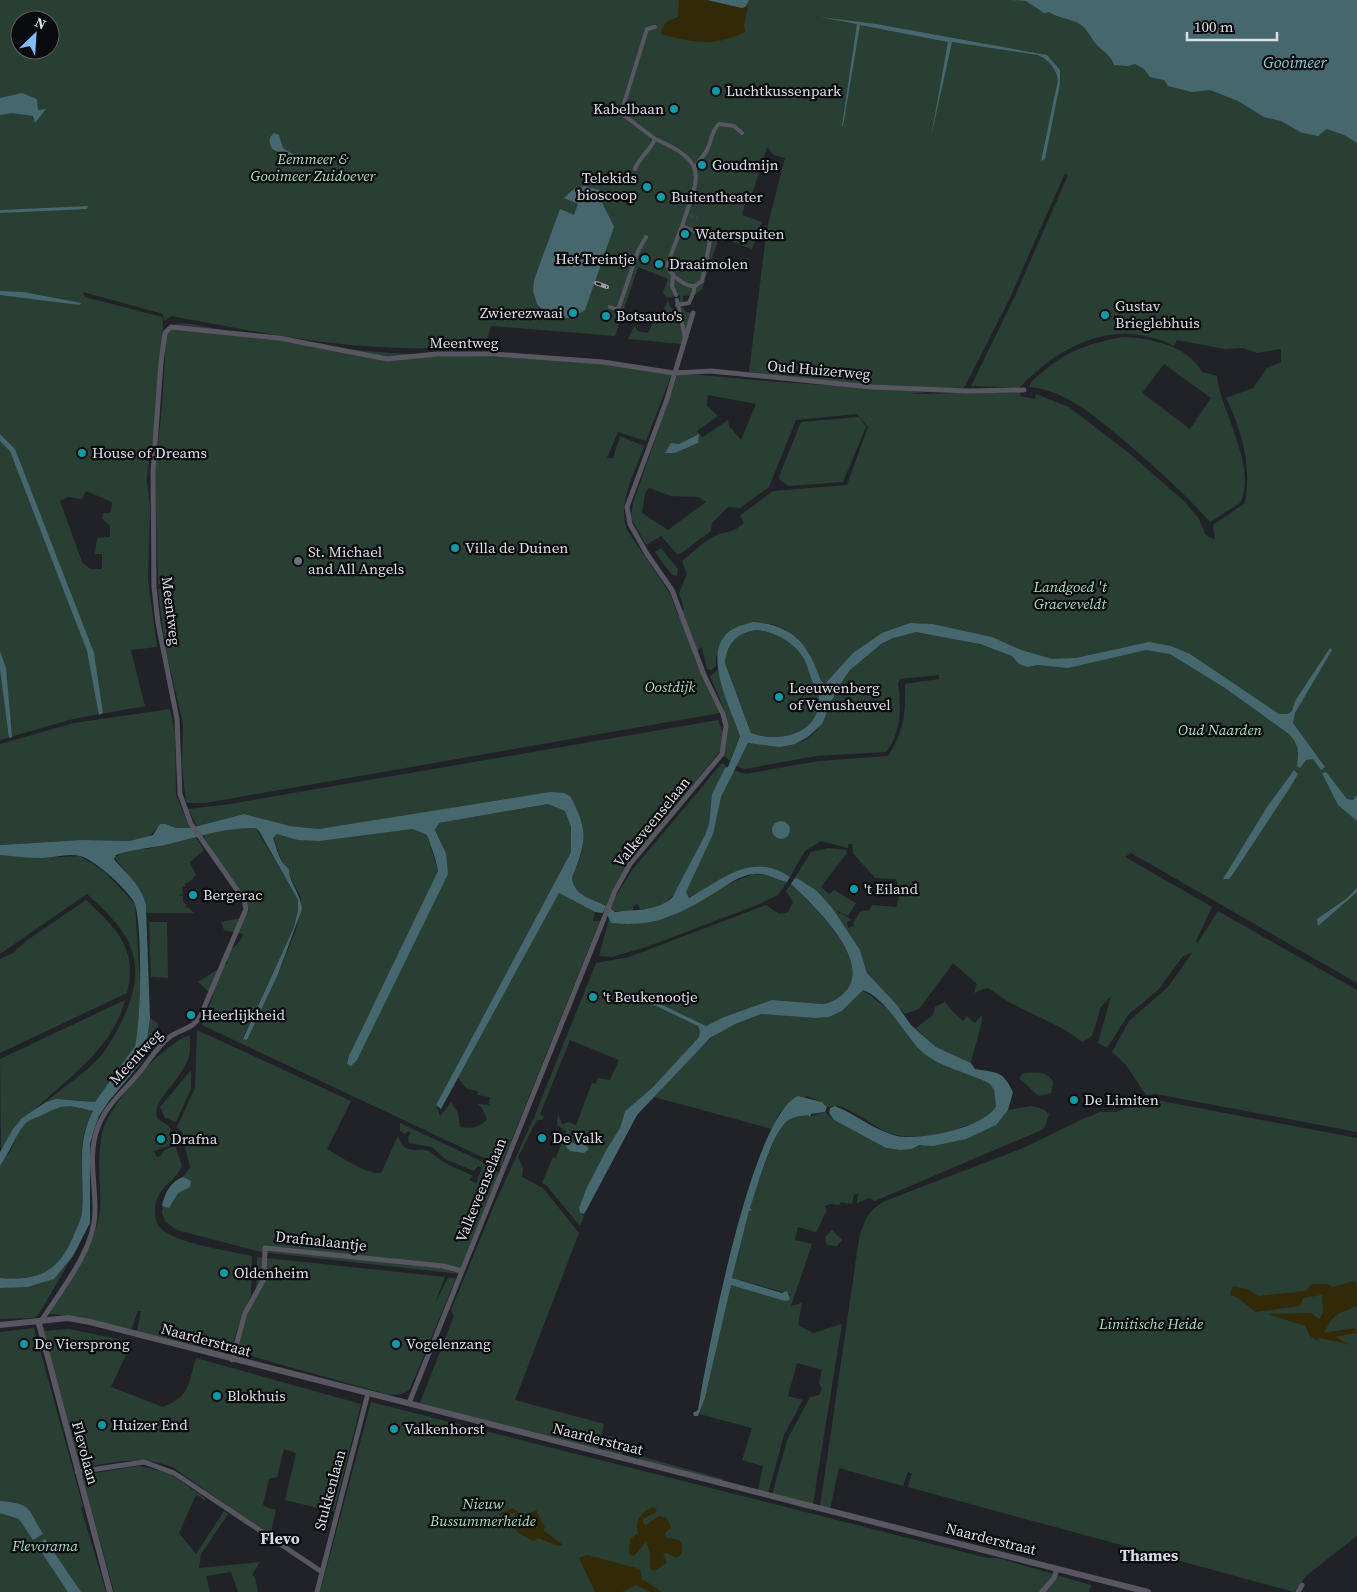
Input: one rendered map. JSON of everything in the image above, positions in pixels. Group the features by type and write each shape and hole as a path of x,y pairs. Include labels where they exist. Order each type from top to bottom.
{"street":[{"path":"655,27 647,29 622,113 655,139 680,150 689,159 695,170 697,180 668,265 681,282 694,286 702,281 710,241 706,236 682,226"},
{"path":"695,170 699,158 708,147 714,129 719,124 734,126 742,133"},
{"path":"635,168 639,159 650,151 655,139"},
{"path":"692,197 703,201"},
{"path":"610,307 618,310 635,259 646,237"},
{"path":"673,274 672,286 676,295"},
{"path":"685,338 677,303 689,303 694,286"},
{"path":"674,373 693,313"},
{"name":"Meentweg","path":"42,1320 90,1243 95,1214 92,1153 98,1126 118,1094 138,1074 156,1050 171,1036 195,1025 245,915 244,900 199,838 191,824 180,794 177,719 158,623 154,587 153,472 165,333 171,327 280,338 386,359 437,354 494,354 603,362 674,373"},
{"name":"Oud Huizerweg","path":"674,373 711,371 871,388 967,391 1024,390"},
{"name":"Valkeveenselaan","path":"409,1403 610,902 630,864 720,757 726,736 723,714 704,675 675,596 630,524 627,506 674,373"},
{"name":"Drafnalaantje","path":"232,1360 246,1313 264,1279 265,1248 442,1266 462,1271"},
{"name":"Naarderstraat","path":"0,1325 68,1318 90,1322 232,1360 409,1403 1148,1592"},
{"name":"Flevolaan","path":"42,1320 39,1324 110,1592"},
{"name":"Stukkenlaan","path":"317,1592 368,1393"},
{"path":"77,1472 144,1462 162,1467 174,1473 322,1572"},
{"path":"1042,1592 1054,1578 1057,1569"},
{"path":"1298,1592 1302,1585"}],"green space":[{"path":"0,0 1357,0 1357,983 1131,853 1125,857 1212,907 1196,941 1197,944 1218,911 1357,990 1357,1132 1156,1094 1146,1095 1126,1065 1112,1052 1129,1021 1168,987 1192,953 1183,956 1159,989 1128,1015 1107,1048 1098,1043 1111,996 1101,1007 1092,1036 1082,1042 1060,1027 1012,1004 990,989 986,988 974,993 977,984 953,963 919,1009 905,1014 867,973 860,950 833,909 797,878 794,879 811,852 828,848 846,850 847,853 821,887 829,894 834,890 856,903 848,916 836,910 839,914 841,913 852,920 847,922 848,928 854,926 853,923 860,912 869,910 872,905 896,907 900,894 896,879 875,878 853,853 852,844 848,844 848,848 821,841 805,851 790,877 778,870 756,866 736,872 696,895 688,897 686,892 721,797 734,770 745,774 819,761 888,756 898,739 903,722 905,684 939,679 939,675 900,679 898,683 900,710 898,728 886,752 816,756 744,769 736,766 750,741 785,745 794,744 810,737 821,725 847,673 871,650 891,639 911,632 930,632 993,649 977,635 920,623 867,643 825,685 821,681 803,645 789,632 768,623 743,625 716,657 716,666 711,670 707,669 702,647 693,654 720,713 205,803 186,803 182,767 183,723 165,647 158,589 162,588 162,584 158,584 155,469 162,408 166,336 172,326 175,324 191,324 308,346 391,353 609,364 672,373 646,441 618,432 607,458 613,458 620,436 644,446 628,488 624,519 627,530 669,592 679,617 684,609 679,593 687,574 682,561 711,538 739,527 744,523 740,516 773,491 847,485 868,427 857,414 796,420 769,487 740,508 728,507 712,523 711,531 680,554 677,554 661,536 646,545 631,518 633,503 678,373 924,392 912,394 1020,392 1020,396 1035,399 1036,394 1069,407 1130,454 1185,502 1199,519 1205,534 1212,539 1215,538 1213,525 1245,503 1247,489 1246,462 1241,436 1226,398 1253,388 1267,368 1281,362 1281,349 1257,353 1243,348 1224,349 1177,340 1174,346 1152,337 1131,334 1110,335 1090,340 1052,359 1019,388 971,386 1015,296 1068,175 1065,173 1008,302 964,388 896,388 749,372 767,228 785,158 774,155 767,147 751,197 747,197 742,215 762,222 752,249 719,237 702,289 695,295 683,296 683,301 680,303 680,295 667,298 663,292 668,279 638,267 615,336 491,326 485,347 434,345 433,348 367,347 302,339 171,316 164,321 163,314 83,292 85,297 162,317 163,321 158,429 148,465 147,480 150,507 148,580 157,647 131,650 145,706 73,719 0,740","holes":["708,395 756,404 741,440 729,426 728,420 703,437 697,431 718,416 707,406","700,436 697,438 698,443 675,453 671,443 679,444","649,488 671,496 698,497 706,502 668,530 642,513 645,493","86,491 112,502 111,513 103,513 102,518 110,526 110,537 97,538 95,554 102,554 102,569 90,569 82,562 60,501 68,497 82,499"]},
{"path":"668,300 670,307 674,309 682,307 686,312 692,313 682,344 628,339 634,326 638,331 648,333 653,323 657,324"},
{"path":"1122,337 1156,341 1187,355 1202,372 1217,376 1242,457 1245,473 1244,489 1240,503 1210,522 1156,468 1090,413 1055,393 1029,387 1036,378 1063,357 1081,348","holes":["1164,364 1211,398 1190,429 1142,393"]},
{"path":"859,417 866,427 843,482 788,486 779,479 801,422"},
{"path":"661,548 678,569 677,576 671,574 655,552"},
{"path":"749,631 769,632 788,641 798,651 807,665 818,692 817,711 812,721 805,728 795,733 773,737 751,733 725,663 728,650 734,640"},
{"path":"718,670 740,735 730,761 723,755 727,733 725,714 710,676"},
{"path":"170,709 175,732 176,795 190,828 176,828 166,824 157,828 148,837 130,841 82,840 0,845 0,744 74,723"},
{"path":"718,720 723,733 720,751 625,869 606,906 580,893 576,889 572,878 580,856 583,840 573,802 427,813 319,829 290,826 244,814 197,826 188,809 230,804"},
{"path":"722,763 728,767 712,794 709,824 676,892 664,904 651,909 640,909 638,904 633,906 633,911 612,911 609,907 633,869"},
{"path":"548,804 565,811 571,827 571,852 436,1105 440,1116 451,1102 458,1113 460,1127 475,1127 487,1119 478,1104 489,1105 490,1097 477,1095 478,1091 467,1089 458,1078 559,893 595,912 593,921 600,921 501,1166 202,1025 213,996 198,982 228,963 224,953 236,945 243,934 224,930 221,922 241,918 250,910 202,834 232,828 256,828 298,900 294,927 243,1038 247,1040 278,974 297,927 301,898 278,852 273,838 277,834 320,841 413,829 427,835 438,871 446,853 435,829 439,823"},
{"path":"195,836 204,850 190,862 196,875 188,883 185,883 186,885 182,888 183,894 177,895 183,896 183,902 187,905 185,908 188,907 194,913 147,913 141,891 114,857 134,849 147,849"},
{"path":"0,855 41,858 80,856 105,872 135,904 140,983 138,1036 135,1046 124,1063 95,1102 64,1100 46,1102 99,1058 117,1030 133,993 135,975 134,960 130,946 113,920 87,894 0,954"},
{"path":"754,874 767,875 787,882 778,895 757,905 649,946 612,957 599,956 609,919 611,923 635,924 672,916 717,890"},
{"path":"791,884 825,919 837,934 846,950 852,965 852,979 840,997 822,1004 772,1000 724,1017 706,1026 653,1004 698,1026 700,1031 699,1037 653,1087 625,1111 620,1128 608,1147 579,1208 580,1213 584,1216 580,1226 546,1185 542,1183 553,1157 556,1158 566,1131 557,1125 558,1114 562,1124 569,1122 576,1125 592,1083 595,1084 598,1078 610,1080 619,1060 570,1040 540,1114 544,1117 542,1120 537,1120 518,1157 523,1168 522,1177 543,1188 579,1233 515,1400 604,1424 598,1449 420,1403 454,1316 451,1310 496,1201 535,1115 596,963 629,957 766,905 779,914 788,912 793,902 786,891"},
{"path":"86,900 115,931 127,952 130,964 130,978 127,993 0,1053 0,959 13,953 26,941"},
{"path":"149,922 167,922 168,978 151,977"},
{"path":"863,990 890,1011 921,1051 990,1084 996,1094 996,1106 987,1118 945,1133 923,1137 902,1136 882,1130 844,1108 839,1106 827,1107 822,1102 807,1096 780,1112 772,1129 654,1097 700,1048 727,1027 742,1019 768,1013 818,1018 828,1017 842,1011"},
{"path":"125,1000 119,1018 99,1048 73,1075 21,1120 1,1150 0,1059"},
{"path":"945,1002 963,1021 967,1016 975,1023 982,1015 971,1063 936,1047 916,1028 933,1015 935,1007"},
{"path":"150,1018 159,1024 152,1044 147,1043"},
{"path":"197,1030 351,1101 327,1149 361,1168 381,1173 398,1136 405,1147 428,1151 447,1164 473,1176 469,1180 476,1183 482,1168 478,1166 474,1171 445,1159 432,1147 409,1143 408,1137 411,1133 408,1131 405,1134 400,1131 400,1123 481,1161 499,1173 499,1181 460,1274 261,1252 177,1230 165,1221 162,1213 163,1203 190,1168 183,1133 177,1127 195,1088"},
{"path":"189,1035 190,1049 188,1059 158,1104 156,1112 158,1119 169,1126 175,1144 154,1151 157,1157 161,1156 164,1150 175,1146 182,1166 157,1199 155,1216 158,1225 174,1237 252,1256 251,1296 244,1310 229,1354 137,1331 141,1311 138,1311 131,1330 75,1316 49,1314 78,1267 96,1228 100,1209 100,1148 106,1122 121,1098 142,1072 166,1050"},
{"path":"191,1070 191,1089 176,1122 165,1118 160,1107"},
{"path":"1025,1073 1041,1073 1051,1078 1053,1082 1051,1093 1039,1096 1036,1094 1019,1079"},
{"name":"Limitische Heide","path":"1146,1100 1156,1100 1357,1138 1357,1536 1306,1576 1294,1592 908,1487 912,1473 908,1472 903,1486 839,1468 830,1509 820,1507 859,1239 865,1221 874,1208 885,1201 1023,1148 1100,1112 1116,1112"},
{"path":"57,1106 69,1106 93,1111 87,1123 82,1148 83,1199 81,1219 67,1249 54,1267 36,1276 13,1279 0,1278 0,1166 26,1122"},
{"path":"1031,1106 1043,1109 1049,1114 1044,1129 875,1201 869,1198 857,1203 858,1193 854,1195 852,1204 841,1202 839,1205 830,1204 825,1206 827,1212 816,1232 798,1227 795,1240 812,1244 791,1306 802,1303 798,1325 813,1333 842,1324 812,1510 771,1499 787,1440 810,1397 819,1395 822,1389 819,1383 822,1370 797,1363 788,1396 803,1400 784,1435 767,1497 757,1495 763,1466 742,1460 752,1428 699,1414 705,1398 731,1284 785,1301 790,1298 790,1294 732,1278 749,1211 752,1209 750,1208 765,1163 780,1129 788,1120 793,1118 808,1114 809,1117 825,1112 834,1120 886,1148 912,1149 1008,1110"},
{"path":"832,1230 842,1240 837,1246 827,1245 825,1237"},
{"path":"72,1257 39,1314 34,1318 0,1319 0,1288 33,1285 49,1280"},
{"path":"257,1257 445,1277 435,1303 448,1278 456,1278 410,1389 402,1394 386,1394 236,1352 247,1315 256,1295"},
{"name":"Flevorama","path":"34,1328 83,1506 81,1508 106,1592 0,1592 0,1332"},
{"path":"69,1329 132,1342 111,1387 163,1407 184,1394 196,1358 361,1404 334,1512 285,1500 296,1453 284,1449 277,1477 269,1479 263,1504 265,1507 276,1510 270,1536 174,1468 151,1461 127,1461 80,1468 44,1331"},
{"name":"Nieuw Bussummerheide","path":"371,1402 987,1558 998,1558 1091,1585 1089,1592 320,1592"},
{"path":"608,1436 619,1437 623,1458 604,1452"},
{"path":"640,1456 723,1479 723,1485 637,1461"},
{"path":"139,1466 169,1473 206,1499 196,1495 179,1533 196,1554 224,1511 228,1514 201,1554 199,1568 260,1562 252,1575 255,1577 258,1592 238,1592 231,1572 206,1576 210,1592 114,1592 82,1475"}],"sand":[{"path":"679,0 707,0 742,8 748,6 744,25 745,32 713,42 683,40 661,34 666,22 678,17"},
{"path":"1353,1281 1357,1283 1357,1306 1334,1317 1324,1333 1355,1328 1357,1333 1335,1337 1351,1345 1320,1338 1317,1339 1319,1342 1310,1336 1305,1326 1268,1314 1311,1313 1319,1319 1323,1313 1322,1295 1303,1298 1300,1306 1255,1312 1238,1298 1230,1295 1233,1286 1247,1289 1258,1296 1306,1291 1312,1284 1327,1284 1333,1287"},
{"path":"653,1507 657,1509 655,1513 643,1519 643,1523 646,1525 659,1516 667,1518 671,1528 666,1532 665,1537 679,1540 682,1545 682,1553 677,1558 667,1553 663,1554 667,1563 654,1571 650,1568 650,1552 646,1542 634,1556 629,1554 630,1539 638,1533 637,1524 640,1517 645,1511"},
{"path":"513,1508 523,1516 536,1510 545,1528 543,1530 563,1545 558,1546 538,1538 534,1541 521,1535 511,1524 516,1519 515,1513 497,1515"},
{"path":"587,1555 640,1569 642,1579 662,1592 651,1592 636,1585 622,1592 595,1592 579,1558"}],"water":[{"path":"707,0 749,0 745,7 742,8"},
{"name":"Gooimeer","path":"1011,0 1357,0 1357,143 1344,135 1327,129 1318,136 1302,133 1281,121 1264,117 1238,101 1210,90 1192,92 1168,86 1164,80 1150,77 1144,69 1135,64 1128,66 1114,65 1109,56 1096,44 1085,28 1078,23 1049,12 1044,13 1026,1"},
{"path":"820,17 876,24 1047,55 1060,70 1060,83 1045,159 1041,161 1058,80 1054,68 1042,57 952,42 931,137 948,42 860,25 842,126 857,24"},
{"path":"22,93 37,99 38,110 46,109 35,123 33,116 12,113 0,115 0,98"},
{"path":"274,133 279,135 283,148 294,155 289,157 272,149 270,141"},
{"path":"584,186 599,190 598,194 614,227 585,310 572,318 555,318 547,314 537,304 533,291 534,280 560,209 574,215 578,204 564,198 575,188"},
{"path":"88,206 87,209 0,213 0,210"},
{"path":"0,291 23,292 81,303 80,305 0,295"},
{"path":"0,434 15,449 94,653 103,713 99,715 87,651 10,451 0,441"},
{"path":"699,434 698,443 675,453 665,453 671,443 679,444"},
{"path":"753,622 779,627 798,639 811,657 821,681 825,684 853,653 882,633 910,623 932,624 992,637 1021,650 1052,659 1076,658 1149,642 1171,646 1190,654 1279,714 1288,714 1292,711 1295,701 1330,648 1332,650 1295,713 1293,723 1325,767 1321,770 1313,759 1306,760 1300,768 1297,766 1298,748 1289,734 1225,688 1170,654 1146,650 1068,668 1038,665 1027,667 1019,664 1012,656 980,644 916,632 893,638 881,644 850,670 838,687 822,724 808,737 795,744 780,747 748,743 721,797 713,834 686,892 689,898 726,876 750,867 776,870 790,877 787,882 763,874 744,876 691,907 666,918 641,923 611,923 607,914 609,907 615,912 652,908 672,898 705,835 709,824 712,794 725,768 728,767 740,736 724,694 718,663 718,649 724,637 737,627","holes":["749,631 762,631 788,641 798,651 805,662 818,694 817,711 812,721 805,728 784,736 773,737 751,733 725,663 728,650 738,636"]},
{"path":"0,651 6,668 12,737 9,738 0,669"},
{"path":"1294,770 1298,774 1291,786 1233,874 1229,879 1223,879 1267,807"},
{"path":"1326,772 1347,799 1353,800 1357,795 1357,821 1338,805 1322,773"},
{"path":"550,792 564,793 570,796 583,828 583,846 572,878 576,889 585,896 606,906 603,913 595,912 559,893 441,1109 436,1105 571,852 571,827 565,811 548,804 439,823 435,830 446,853 448,874 357,1060 351,1066 347,1064 349,1056 438,871 427,835 413,829 320,841 298,840 277,834 273,838 281,859 289,869 290,878 302,909 278,974 247,1040 243,1039 294,927 298,910 298,900 259,831 256,828 244,828 222,831 116,855 114,859 137,885 146,905 150,1018 145,1058 99,1116 90,1144 90,1223 73,1256 54,1279 28,1287 0,1288 0,1278 25,1278 45,1272 53,1267 67,1249 81,1215 83,1199 82,1148 87,1123 93,1111 66,1106 30,1120 17,1135 0,1166 0,1152 13,1129 22,1118 46,1102 56,1099 95,1102 135,1046 139,1017 140,950 137,913 134,902 110,875 86,858 80,856 42,858 0,855 0,845 82,840 130,841 153,835 160,824 176,828 190,828 244,814 290,826 319,829"},
{"path":"777,821 785,821 790,826 788,837 777,839 772,834 772,826"},
{"path":"797,878 817,891 833,909 860,950 867,973 897,1005 911,1025 936,1047 971,1063 975,1069 994,1072 1006,1080 1013,1092 1008,1110 996,1125 966,1139 933,1146 920,1145 912,1149 886,1148 834,1120 829,1113 830,1108 835,1106 843,1109 889,1134 920,1137 951,1131 979,1121 996,1106 994,1090 990,1084 945,1066 921,1051 880,1001 863,990 842,1011 829,1017 815,1018 761,1014 735,1024 710,1038 637,1115 587,1209 584,1214 580,1213 579,1208 587,1187 620,1128 625,1111 653,1087 699,1037 700,1031 698,1026 652,1004 654,1001 706,1026 724,1017 772,1000 822,1004 840,997 845,992 852,979 852,965 846,949 825,919 791,884"},
{"path":"1357,888 1357,892 1318,926 1317,919 1346,899"},
{"path":"798,1096 822,1102 827,1107 825,1112 811,1114 810,1117 808,1115 788,1120 780,1129 765,1163 750,1208 752,1210 749,1211 732,1278 782,1293 787,1291 790,1298 785,1301 731,1285 705,1398 698,1416 694,1416 693,1413 698,1410 721,1292 748,1190 764,1146 781,1113"},
{"path":"570,1141 577,1145 583,1142 589,1149 584,1153 570,1151 565,1145"},
{"path":"183,1177 191,1181 190,1187 178,1193 169,1208 162,1206 169,1188"},
{"path":"0,1501 18,1504 28,1509 43,1534 33,1540 19,1519 0,1513"},
{"path":"45,1539 81,1592 68,1592 36,1544"}],"tunnel":[{"path":"703,201 708,204"},
{"path":"690,215 698,218"}],"railway":[{"path":"596,283 607,287"}],"place":[{"name":"Luchtkussenpark","path":"716,91"},
{"name":"Kabelbaan","path":"674,109"},
{"name":"Goudmijn","path":"702,165"},
{"name":"Telekids bioscoop","path":"647,187"},
{"name":"Buitentheater","path":"661,197"},
{"name":"Waterspuiten","path":"685,234"},
{"name":"Het Treintje","path":"645,259"},
{"name":"Draaimolen","path":"659,264"},
{"name":"Zwierezwaai","path":"573,313"},
{"name":"Gustav Brieglebhuis","path":"1105,315"},
{"name":"Botsauto's","path":"606,316"},
{"name":"House of Dreams","path":"82,453"},
{"name":"Villa de Duinen","path":"455,548"},
{"name":"St. Michael and All Angels","path":"298,561"},
{"name":"Leeuwenberg of Venusheuvel","path":"779,697"},
{"name":"'t Eiland","path":"854,889"},
{"name":"Bergerac","path":"193,895"},
{"name":"'t Beukenootje","path":"593,997"},
{"name":"Heerlijkheid","path":"191,1015"},
{"name":"De Limiten","path":"1074,1100"},
{"name":"De Valk","path":"542,1138"},
{"name":"Drafna","path":"161,1139"},
{"name":"Oldenheim","path":"224,1273"},
{"name":"De Viersprong","path":"24,1344"},
{"name":"Vogelenzang","path":"396,1344"},
{"name":"Blokhuis","path":"217,1396"},
{"name":"Huizer End","path":"102,1425"},
{"name":"Valkenhorst","path":"394,1429"}],"district":[{"name":"Flevo","path":"280,1538"},
{"name":"Thames","path":"1149,1555"}],"park label":[{"name":"Eemmeer & Gooimeer Zuidoever","path":"313,168"},
{"name":"Landgoed 't Graeveveldt","path":"1070,596"},
{"name":"Oostdijk","path":"670,687"},
{"name":"Oud Naarden","path":"1220,730"}]}
